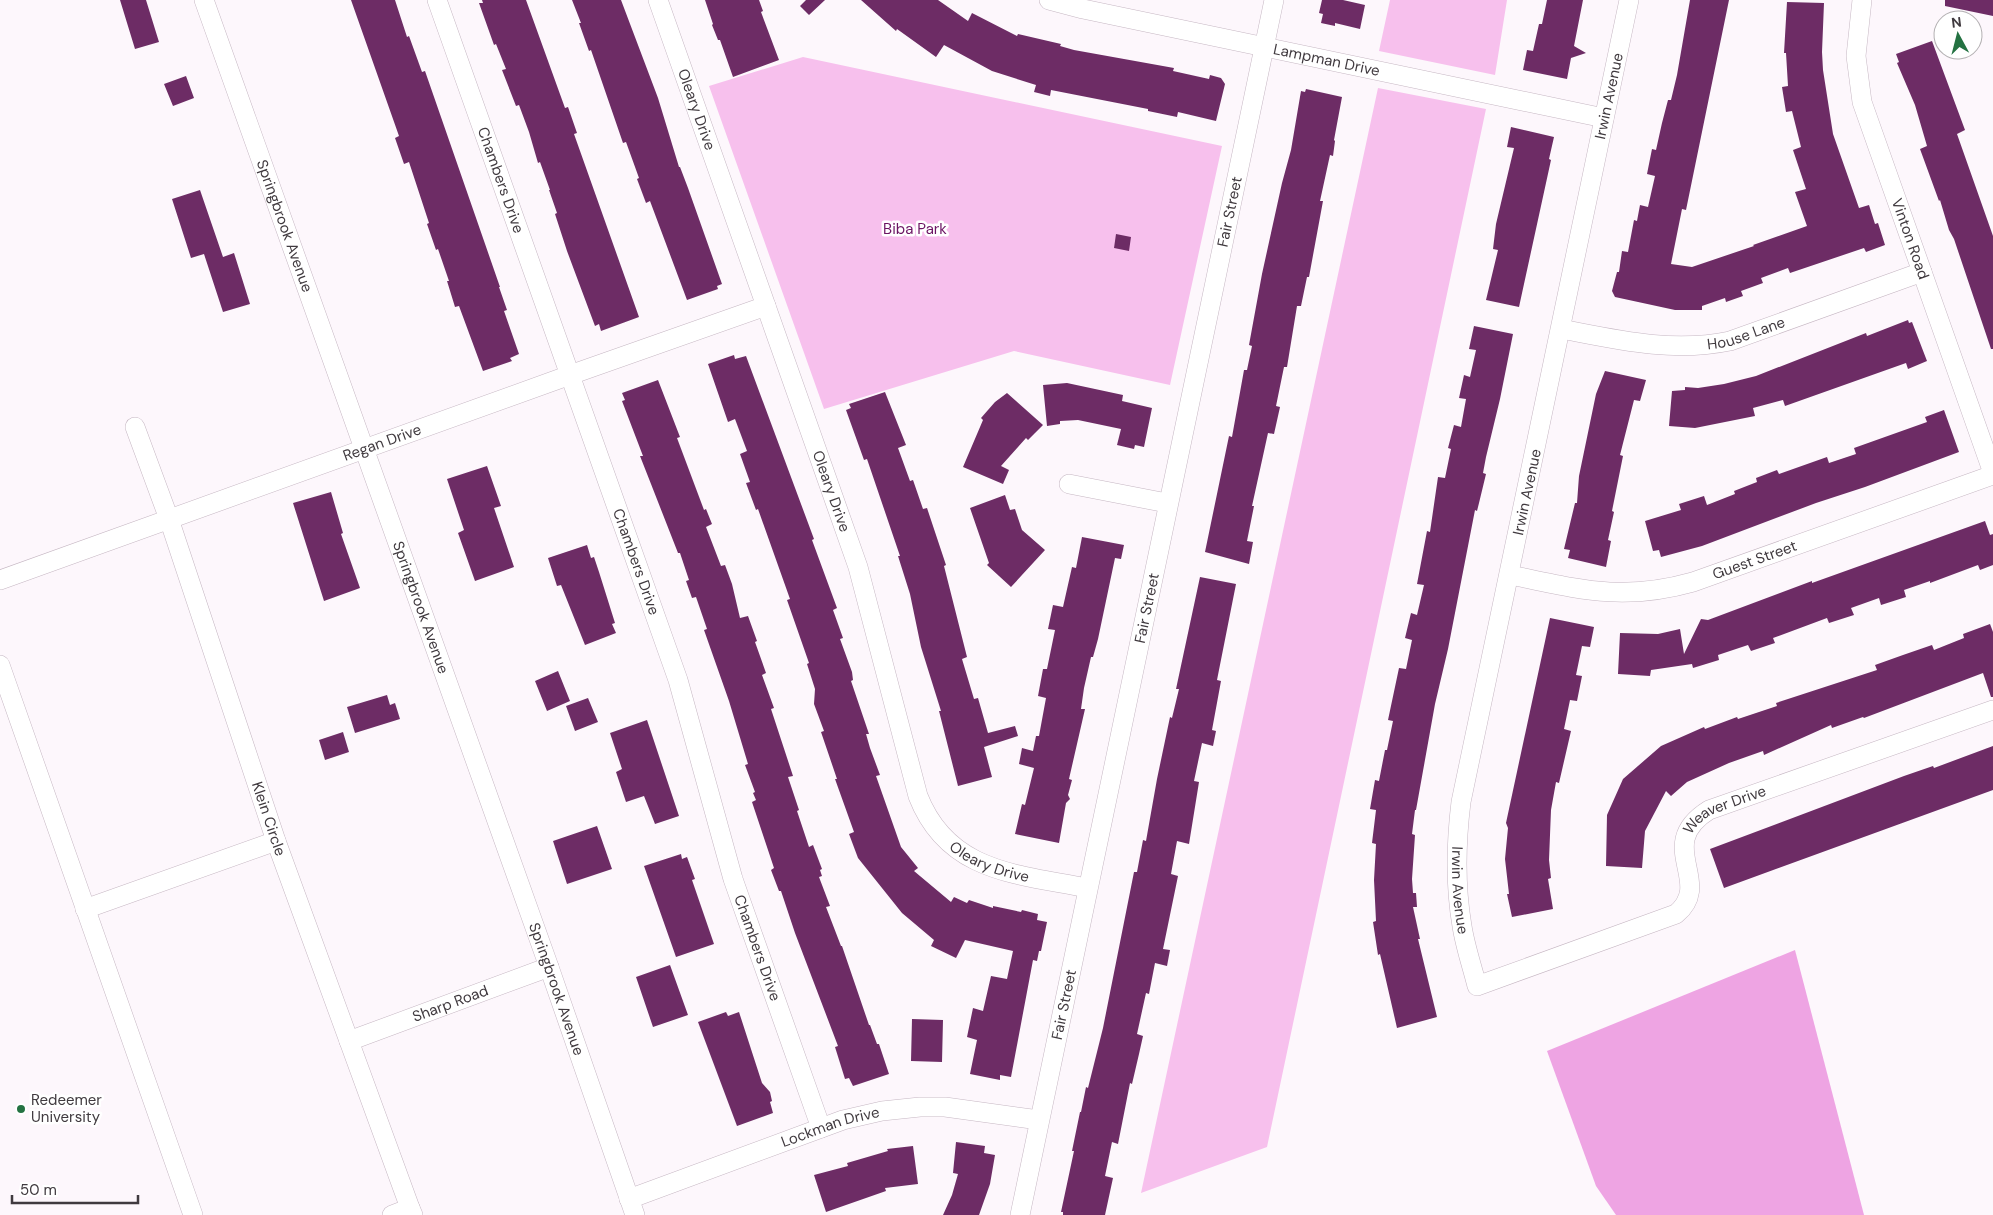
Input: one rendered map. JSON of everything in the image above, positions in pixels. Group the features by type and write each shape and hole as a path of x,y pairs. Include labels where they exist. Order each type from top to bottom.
{"street":[{"name":"Springbrook Avenue","path":"204,0 549,967 632,1207"},
{"name":"Chambers Drive","path":"437,0 678,680 733,879 821,1128"},
{"name":"Oleary Drive","path":"658,0 858,567 918,796 925,814 943,838 976,862 992,868 1087,888"},
{"name":"Lampman Drive","path":"1049,0 1082,9 1604,118"},
{"name":"Fair Street","path":"1020,1215 1167,503 1274,0"},
{"name":"Irwin Avenue","path":"1477,986 1462,928 1456,866 1459,822 1465,783 1629,0"},
{"name":"Vinton Road","path":"1862,0 1856,56 1862,102 1993,474"},
{"name":"House Lane","path":"1561,329 1654,345 1704,346 1730,341 1922,272"},
{"name":"Regan Drive","path":"0,580 766,306"},
{"name":"Klein Circle","path":"135,426 169,518 276,841 412,1212 392,1215"},
{"name":"Guest Street","path":"1510,575 1603,593 1656,591 1693,582 1993,474"},
{"path":"1069,484 1167,503"},
{"path":"0,665 193,1215"},
{"name":"Weaver Drive","path":"1477,986 1676,914 1686,902 1691,886 1684,858 1685,840 1696,820 1709,810 1993,710"},
{"path":"85,909 276,841"},
{"name":"Sharp Road","path":"349,1041 549,967"},
{"name":"Lockman Drive","path":"632,1207 821,1128 843,1120 882,1111 920,1106 954,1108 1039,1120"}],"green space":[{"path":"1390,0 1507,0 1495,75 1379,51"},
{"name":"Biba Park","path":"803,57 1222,146 1170,385 1014,351 824,409 709,86"},
{"path":"1378,88 1486,109 1267,1147 1141,1193"}],"shaded area":[{"path":"1795,950 1864,1215 1616,1215 1596,1186 1547,1051"}],"building":[{"path":"120,0 146,0 159,42 135,49"},
{"path":"351,0 395,0 407,37 409,36 422,72 425,71 500,287 507,310 504,311 519,354 510,358 512,361 483,371 459,306 455,307 447,281 449,281 427,224 429,223 409,162 404,164 395,138 399,136"},
{"path":"482,0 526,0 565,108 568,107 577,133 574,134 639,317 601,331 599,324 595,326 567,251 540,162 538,163 519,105 516,106 502,70 506,69 496,44 494,45 479,3 483,3"},
{"path":"572,0 621,0 658,98 679,167 722,284 717,286 718,289 687,300 650,201 646,203 626,142 623,143"},
{"path":"705,0 759,0 763,11 761,12 779,60 733,77 720,40 718,40 712,25"},
{"path":"806,0 825,0 809,15 800,6"},
{"path":"861,0 938,0 968,21 972,13 1017,36 1018,34 1061,44 1060,46 1074,50 1174,68 1173,71 1209,79 1210,75 1221,78 1225,84 1216,121 1178,112 1177,117 1148,111 1148,109 1051,90 1050,96 1034,92 1036,85 992,71 944,45 936,57 897,29 896,31"},
{"path":"1322,0 1343,0 1365,5 1360,29 1335,23 1335,26 1321,23 1323,14 1319,13"},
{"path":"1547,0 1583,0 1574,46 1586,53 1571,58 1567,79 1523,70 1527,50 1533,51 1539,24 1542,24"},
{"path":"1690,0 1729,0 1686,210 1682,209 1671,264 1692,267 1807,226 1795,192 1806,189 1793,150 1801,147 1792,111 1786,112 1782,87 1788,86 1786,53 1784,53 1787,2 1824,3 1823,70 1833,134 1859,208 1869,205 1875,224 1878,223 1885,245 1866,252 1864,248 1790,273 1788,268 1761,278 1763,283 1741,291 1743,296 1726,302 1725,298 1702,306 1702,310 1675,310 1615,297 1612,291 1617,272 1619,272 1622,251 1628,252 1634,220 1637,221 1640,205 1648,207 1655,176 1647,174 1652,149 1656,150 1668,100 1671,100"},
{"path":"1945,0 1993,0 1993,16 1983,14 1983,10 1964,10 1945,6"},
{"path":"1932,41 1933,60 1939,60 1965,130 1957,134 1993,236 1993,349 1991,349 1954,239 1920,149 1927,146 1915,105 1897,63 1899,62 1896,54"},
{"path":"186,76 194,98 173,106 164,84"},
{"path":"1306,89 1342,97 1333,156 1330,155 1320,201 1323,201 1309,277 1307,277 1301,306 1297,306 1287,367 1284,367 1276,406 1280,407 1274,434 1268,433 1252,506 1254,506 1247,541 1253,542 1249,564 1205,552 1229,436 1232,437 1244,370 1247,370 1252,346 1249,345 1262,274 1291,150 1301,91 1305,92"},
{"path":"1511,127 1554,137 1549,159 1551,160 1519,307 1486,300 1498,250 1493,249 1496,224 1514,148 1507,147"},
{"path":"200,190 223,257 234,253 250,304 223,312 204,254 191,258 172,199"},
{"path":"1116,234 1131,237 1129,251 1114,248"},
{"path":"1908,320 1909,323 1912,322 1927,361 1908,369 1906,363 1785,406 1783,400 1753,408 1755,416 1695,428 1669,426 1672,391 1685,390 1685,387 1698,388 1724,384 1756,376 1866,333 1867,336"},
{"path":"1474,326 1513,334 1486,457 1483,473 1486,474 1477,511 1475,510 1448,649 1435,704 1412,834 1415,835 1412,879 1417,907 1413,907 1420,939 1418,939 1437,1017 1397,1028 1380,954 1378,955 1373,922 1376,921 1374,880 1376,844 1372,843 1376,810 1370,809 1375,780 1379,781 1393,721 1388,720 1399,668 1406,669 1412,640 1405,638 1411,613 1417,615 1424,585 1417,584 1427,531 1430,532 1438,477 1445,478 1451,449 1448,448 1454,425 1461,427 1466,399 1459,398 1464,375 1470,377 1476,350 1469,349"},
{"path":"734,355 735,359 746,356 814,539 812,540 837,608 833,610 843,638 840,639 852,672 853,680 851,681 869,734 866,734 880,775 876,776 901,847 918,868 914,871 951,902 954,897 967,903 969,900 993,908 993,906 1021,912 1022,910 1038,914 1037,920 1047,922 1041,951 1039,951 1037,961 1033,960 1011,1077 1000,1075 1000,1080 970,1074 977,1040 967,1037 973,1008 983,1011 991,976 1007,979 1013,951 965,940 956,958 931,946 934,940 902,913 858,858 849,834 854,832 821,732 824,731 814,704 815,689 807,664 809,663 787,600 790,599 758,509 756,510 746,483 750,482 740,454 747,451 735,419 728,422 708,364"},
{"path":"1605,371 1646,380 1640,401 1634,400 1620,455 1623,456 1612,511 1614,512 1608,540 1611,541 1606,567 1568,558 1570,550 1564,549 1575,503 1577,503 1579,476 1596,394"},
{"path":"658,380 680,437 677,438 704,510 706,509 712,524 706,527 721,566 725,565 732,584 740,618 748,616 757,641 755,642 766,673 762,675 774,708 771,709 793,776 788,777 799,810 797,811 809,847 813,845 822,869 820,870 822,876 819,877 830,906 826,907 889,1074 853,1086 849,1078 845,1079 835,1047 838,1046 781,891 779,891 771,870 774,868 752,802 756,800 745,765 748,764 729,701 704,630 707,629 696,597 692,598 686,581 689,580 680,553 678,553 640,456 643,456 622,401 625,400 622,393"},
{"path":"1067,383 1123,395 1122,401 1152,408 1144,447 1135,445 1134,449 1117,445 1121,429 1078,420 1060,421 1060,424 1047,426 1043,385"},
{"path":"885,392 906,445 898,448 910,481 913,480 923,509 927,508 946,565 944,566 967,657 962,659 974,699 978,698 988,733 1015,726 1018,736 984,747 992,777 958,786 939,711 941,711 921,647 910,594 898,556 900,556 867,459 864,460 846,410 851,408 849,404"},
{"path":"1007,393 1043,425 1028,440 1026,438 1001,466 1009,470 1003,484 963,467 983,420 981,418 995,402"},
{"path":"1944,410 1959,452 1702,546 1661,557 1659,550 1653,551 1645,521 1681,510 1679,504 1704,496 1707,505 1735,494 1734,491 1757,482 1756,478 1777,470 1779,474 1827,457 1829,463 1856,454 1854,448 1927,422 1925,417"},
{"path":"487,466 501,506 494,508 514,567 475,581 458,533 464,530 447,479"},
{"path":"331,492 343,533 341,534 360,588 324,601 293,503"},
{"path":"1005,495 1010,510 1015,509 1022,530 1045,550 1011,587 987,565 989,563 970,508"},
{"path":"1985,521 1990,535 1993,534 1993,565 1980,570 1978,565 1930,583 1930,581 1904,590 1906,597 1881,605 1879,598 1851,608 1854,615 1829,623 1827,618 1773,638 1775,643 1751,651 1748,645 1718,655 1719,660 1693,668 1692,664 1651,670 1650,676 1618,674 1620,633 1658,634 1680,629 1684,654 1701,619 1708,620 1812,581 1812,583"},
{"path":"1082,537 1124,545 1121,559 1115,558 1098,639 1093,657 1091,657 1084,688 1081,709 1085,709 1069,779 1072,780 1068,795 1070,799 1066,803 1059,843 1015,834 1022,804 1025,805 1034,768 1019,764 1022,748 1033,751 1036,736 1039,736 1046,698 1038,696 1043,669 1047,669 1055,630 1048,629 1053,605 1063,607 1072,567 1076,568"},
{"path":"587,545 591,558 594,557 599,572 615,623 612,624 616,633 585,645 561,585 557,586 548,558"},
{"path":"1200,577 1236,584 1217,680 1221,681 1212,730 1216,731 1213,746 1202,743 1194,781 1199,782 1189,844 1177,841 1171,874 1178,876 1163,949 1170,950 1167,966 1155,963 1149,994 1146,993 1137,1034 1143,1036 1139,1054 1132,1084 1130,1083 1118,1144 1112,1142 1105,1176 1113,1178 1105,1215 1063,1215 1063,1212 1061,1212 1080,1112 1103,1028 1134,872 1137,872 1143,840 1146,841 1170,717 1172,718 1179,689 1176,689"},
{"path":"1550,618 1594,627 1590,647 1582,646 1576,675 1582,676 1577,701 1570,700 1564,729 1571,731 1559,783 1556,782 1551,810 1549,860 1551,878 1548,879 1553,909 1512,917 1507,894 1509,894 1505,859 1508,828 1506,823"},
{"path":"1990,624 1993,632 1993,697 1991,697 1983,673 1864,718 1832,728 1831,725 1764,755 1763,751 1729,763 1687,782 1671,796 1666,791 1645,831 1642,868 1606,866 1607,815 1623,779 1661,746 1704,727 1705,729 1737,717 1738,719 1777,706 1776,703 1877,670 1875,665 1903,655 1932,645 1934,650 1964,638 1963,634"},
{"path":"558,671 570,701 547,711 535,681"},
{"path":"387,695 390,705 395,703 400,719 355,733 347,707"},
{"path":"588,698 598,722 575,731 566,706"},
{"path":"647,720 679,816 655,824 644,796 626,802 616,772 622,769 610,733"},
{"path":"343,732 349,752 325,760 319,740"},
{"path":"1993,746 1993,790 1724,888 1710,849 1904,776 1933,766 1934,768"},
{"path":"597,826 612,869 567,884 553,841"},
{"path":"681,854 682,859 687,857 695,879 692,880 714,944 676,957 644,866"},
{"path":"670,965 688,1015 653,1027 636,977"},
{"path":"726,1012 728,1016 739,1012 762,1083 770,1092 772,1101 770,1102 773,1113 737,1126 698,1022"},
{"path":"912,1019 943,1020 942,1062 911,1061"},
{"path":"956,1142 985,1146 984,1153 995,1155 990,1184 979,1215 943,1215 952,1195 958,1174 953,1173"},
{"path":"913,1146 918,1184 885,1188 886,1191 826,1212 814,1175 848,1166 847,1163 888,1151 887,1149"}],"place":[{"name":"Redeemer University","path":"21,1109"}]}
